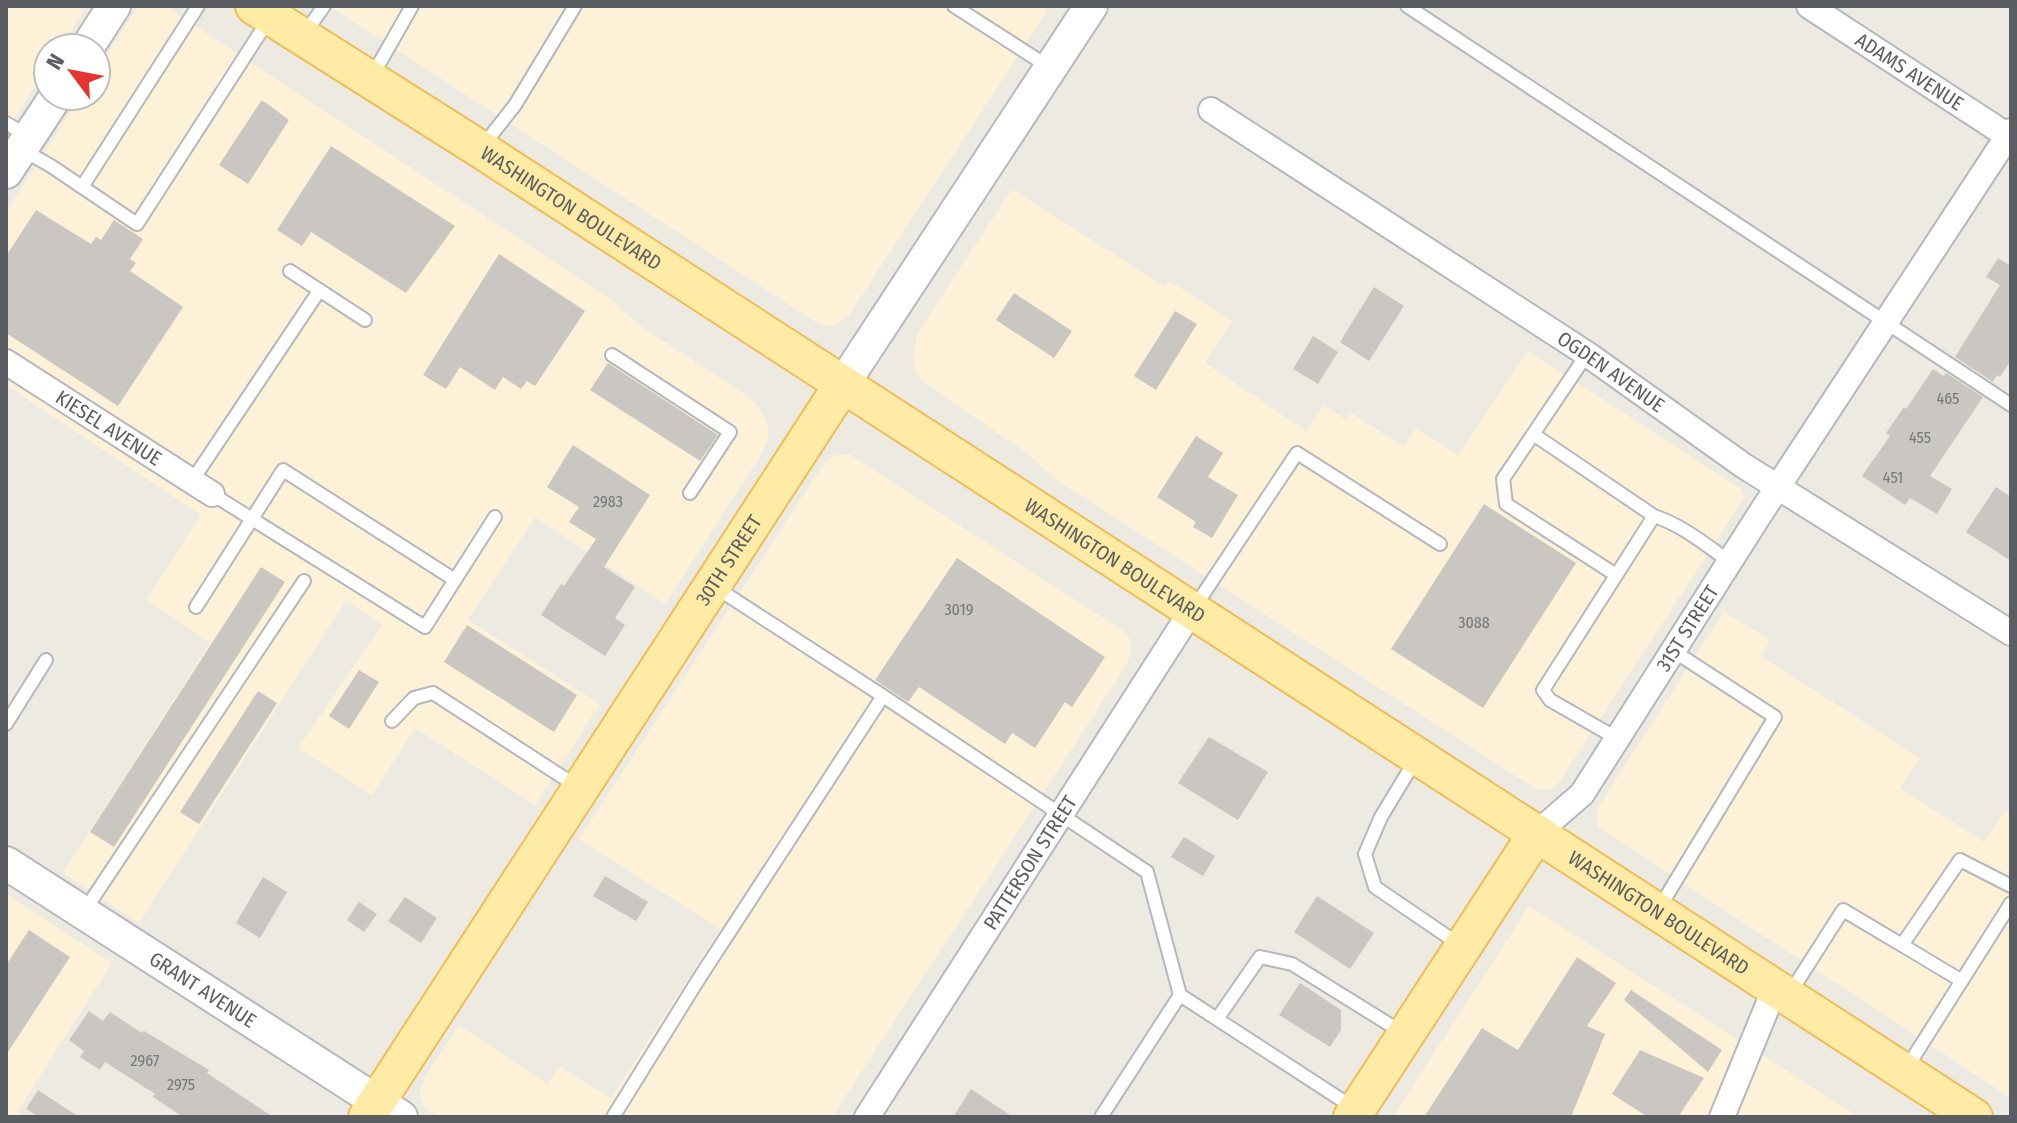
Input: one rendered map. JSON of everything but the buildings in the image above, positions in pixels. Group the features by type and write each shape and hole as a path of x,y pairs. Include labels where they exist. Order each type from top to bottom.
{"main road":[{"name":"WASHINGTON BOULEVARD","path":"262,11 1974,1117"},
{"name":"30TH STREET","path":"382,1112 581,788 843,384"},
{"name":"31ST STREET","path":"1355,1114 1537,833"}],"street":[{"path":"97,32 114,6"},
{"name":"30TH STREET","path":"843,384 1091,6"},
{"name":"ADAMS AVENUE","path":"1809,6 2010,135"},
{"name":"OGDEN AVENUE","path":"1211,110 1587,354 1744,466 2011,633"},
{"path":"15,146 43,112"},
{"name":"31ST STREET","path":"1537,833 1582,794 1672,650 2010,135"},
{"name":"KIESEL AVENUE","path":"6,362 202,487"},
{"name":"PATTERSON STREET","path":"867,1117 1192,610"},
{"name":"GRANT AVENUE","path":"6,863 382,1112"},
{"path":"1722,1117 1782,992"}],"lane":[{"path":"82,187 198,6"},
{"path":"302,37 324,6"},
{"path":"369,81 412,6"},
{"path":"480,149 515,105 575,6"},
{"path":"954,6 1051,68"},
{"path":"1407,6 2011,405"},
{"path":"15,146 137,224 262,11"},
{"path":"290,271 365,320"},
{"path":"319,291 202,487 425,627 495,517"},
{"path":"1587,354 1503,479 1506,504 1616,575"},
{"path":"612,355 730,432 690,493"},
{"path":"1533,434 1654,516 1698,539 1730,562"},
{"path":"1192,610 1297,453 1440,544"},
{"path":"196,607 283,470 455,580"},
{"path":"1618,739 1550,700 1543,690 1654,516"},
{"path":"83,913 304,581"},
{"path":"713,585 1030,791 1061,816 1147,872 1180,995 1355,1114"},
{"path":"1657,911 1775,717 1672,650"},
{"path":"6,724 46,660"},
{"path":"392,721 414,698 433,693 581,788"},
{"path":"613,1117 883,696"},
{"path":"1418,756 1381,817 1365,854 1375,887 1463,946"},
{"path":"1902,945 1960,860 2011,886"},
{"path":"1905,1072 2011,903"},
{"path":"1782,992 1843,910 1962,981"},
{"path":"1217,1019 1260,957 1292,964 1406,1035"},
{"path":"1101,1117 1180,995"}],"shaded area":[{"path":"6,6 87,6 70,32 32,32 32,91 6,131"},
{"path":"138,6 165,6 611,299 636,323 749,397 761,410 768,428 768,438 761,455 665,604 535,517 468,620 600,704 535,805 415,728 372,795 298,748 382,625 346,600 139,923 63,873 210,643 146,600 201,515 6,385 6,212 71,112 112,112 112,47"},
{"path":"329,6 1039,6 1047,11 849,315 835,326 828,326 819,324"},
{"path":"1012,189 1165,287 1170,281 1232,321 1205,363 1306,431 1323,405 1346,420 1351,413 1404,447 1416,428 1458,455 1528,351 1741,489 1744,498 1557,785 1551,789 1536,789 1055,479 1027,453 923,382 913,362 917,334"},
{"path":"849,454 1122,630 1132,648 1127,664 832,1117 438,1117 424,1106 419,1093 425,1077 459,1025 548,1084 560,1067 611,1098 720,929 579,839 825,462 835,455"},
{"path":"1724,612 1770,640 1761,656 1920,758 1900,788 1984,842 2005,811 2011,814 2011,1098 1598,827 1597,813 1602,801"},
{"path":"6,894 112,963 17,1112 23,1117 6,1117"},
{"path":"1529,906 1859,1117 1393,1117"}]}
